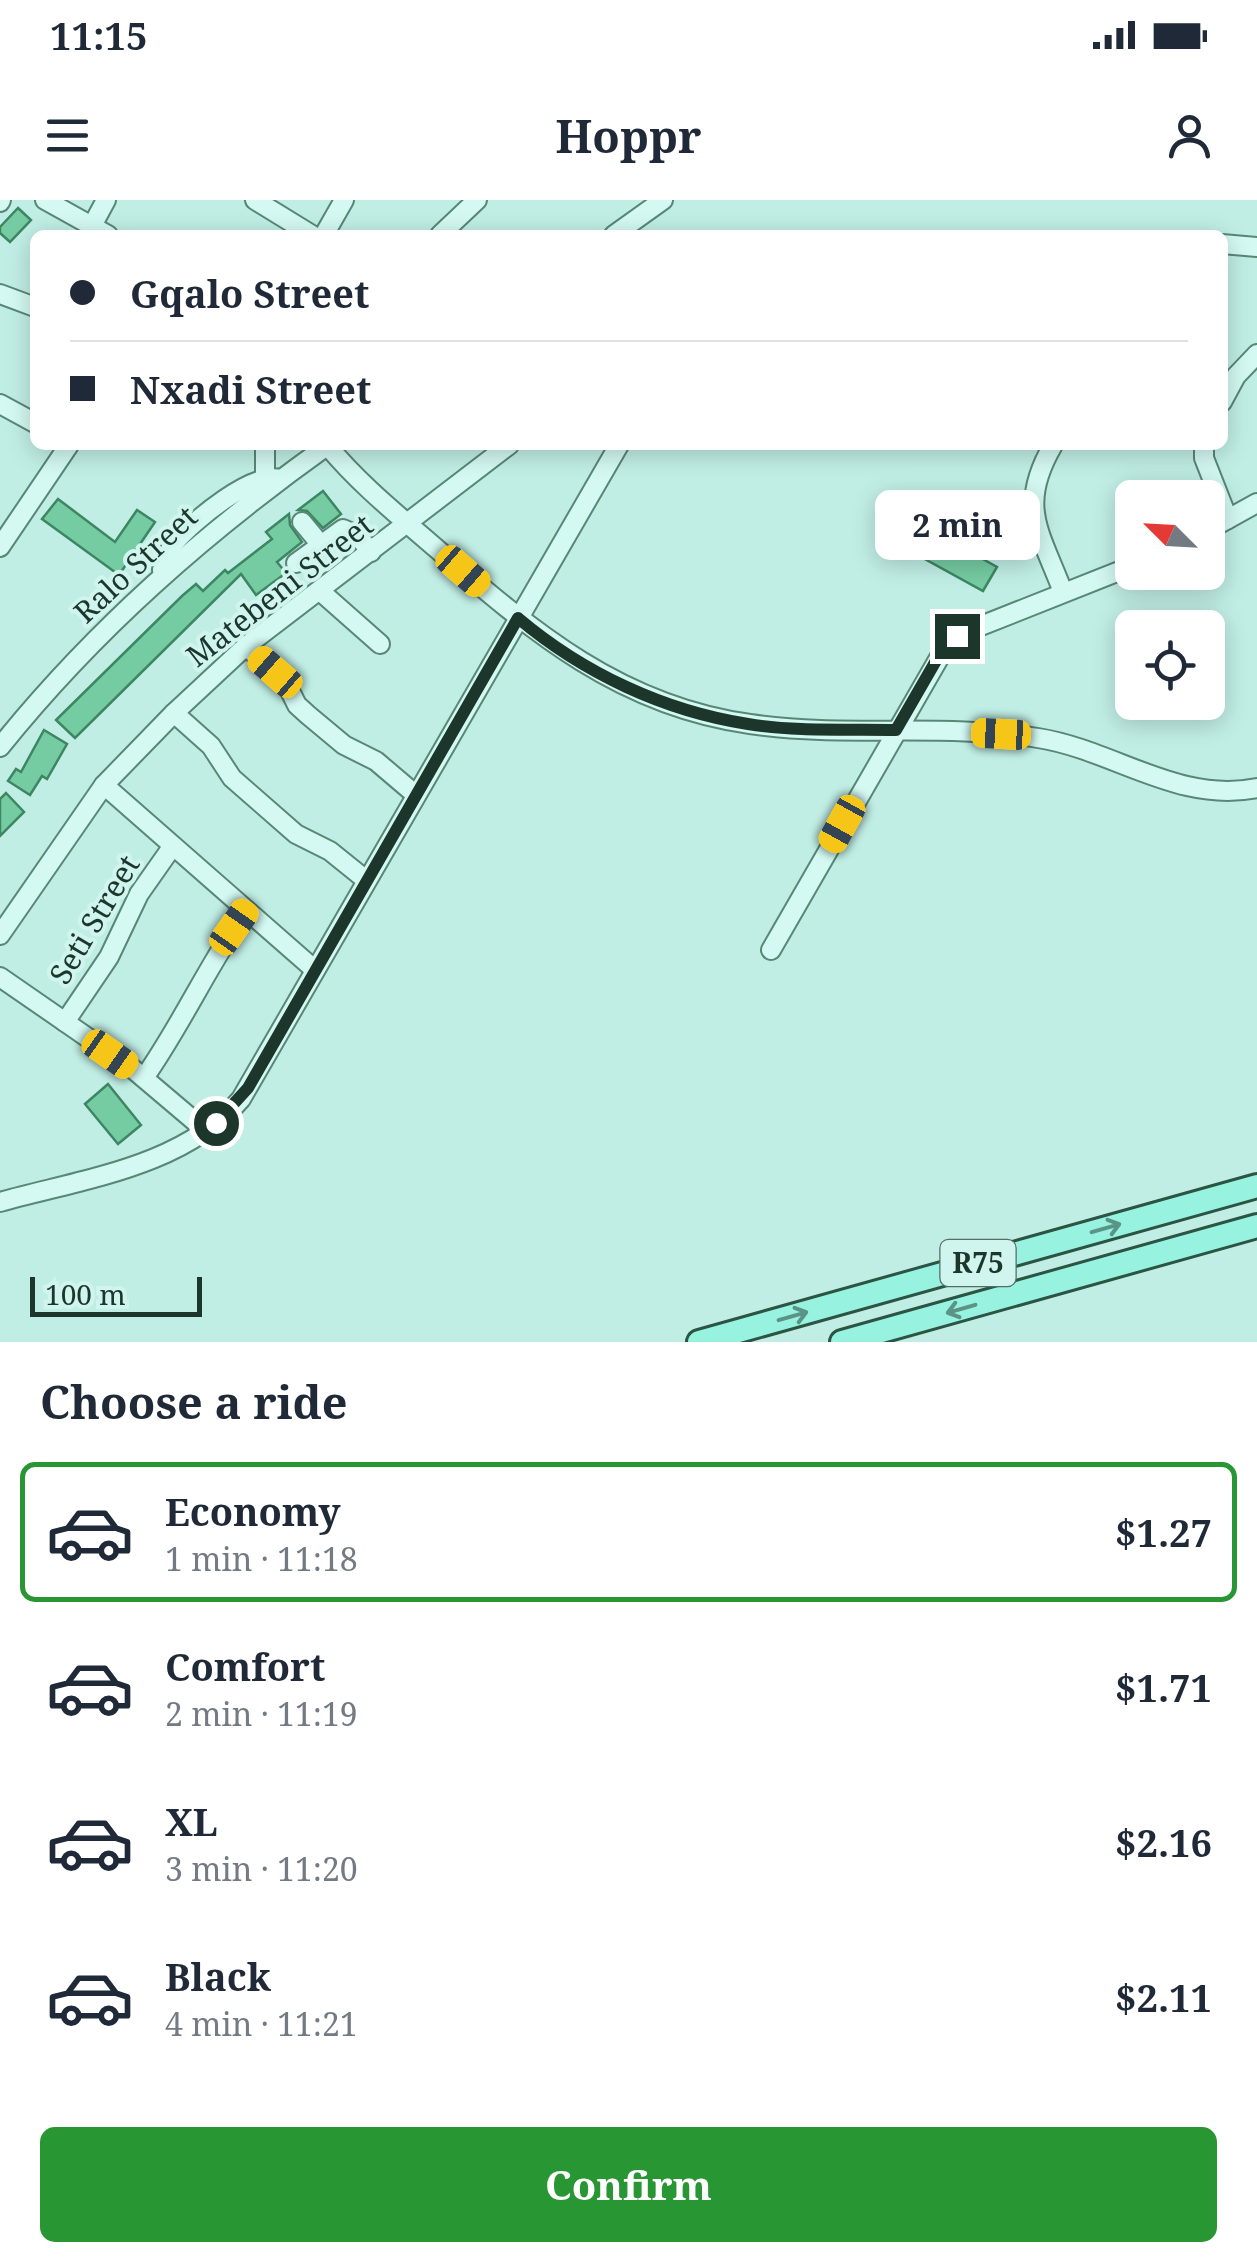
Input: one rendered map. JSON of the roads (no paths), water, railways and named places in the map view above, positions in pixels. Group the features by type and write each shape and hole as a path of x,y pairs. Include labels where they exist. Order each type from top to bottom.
{"main road":[{"name":"R75","path":"699,1342 1257,1186"},
{"name":"R75","path":"842,1342 1257,1226"}],"street":[{"path":"45,200 100,230 106,200"},
{"path":"255,200 304,230"},
{"path":"327,230 344,200"},
{"path":"445,230 477,200"},
{"path":"621,230 663,200"},
{"path":"1228,245 1257,247"},
{"path":"0,294 30,305"},
{"path":"1228,391 1257,354"},
{"path":"0,404 30,420"},
{"path":"0,546 66,450"},
{"path":"265,450 273,478"},
{"name":"Ralo Street","path":"0,747 65,670 160,576 273,478 319,450"},
{"path":"332,450 408,524 518,618 608,678 702,713 776,727 1041,738 1098,754 1184,787 1219,791 1257,788"},
{"name":"Matebeni Street","path":"0,935 104,785 174,713 246,646 501,450"},
{"path":"0,1202 150,1161 206,1130 241,1099 616,450"},
{"path":"1050,450 1035,480 1032,505 1063,592"},
{"path":"1204,450 1228,519"},
{"path":"1225,521 1257,503"},
{"path":"302,522 321,544"},
{"path":"296,563 346,530 371,552"},
{"path":"771,950 941,652 952,640 1115,572"},
{"path":"320,591 380,644"},
{"path":"246,646 286,683 301,709 344,745 376,761 416,796"},
{"path":"174,713 211,746 232,778 296,834 330,851 366,880"},
{"path":"104,785 315,970"},
{"name":"Seti Street","path":"65,1022 114,948 138,894 172,846"},
{"path":"144,1078 188,1012 214,956 246,911"},
{"path":"0,977 144,1078 206,1130"}]}
